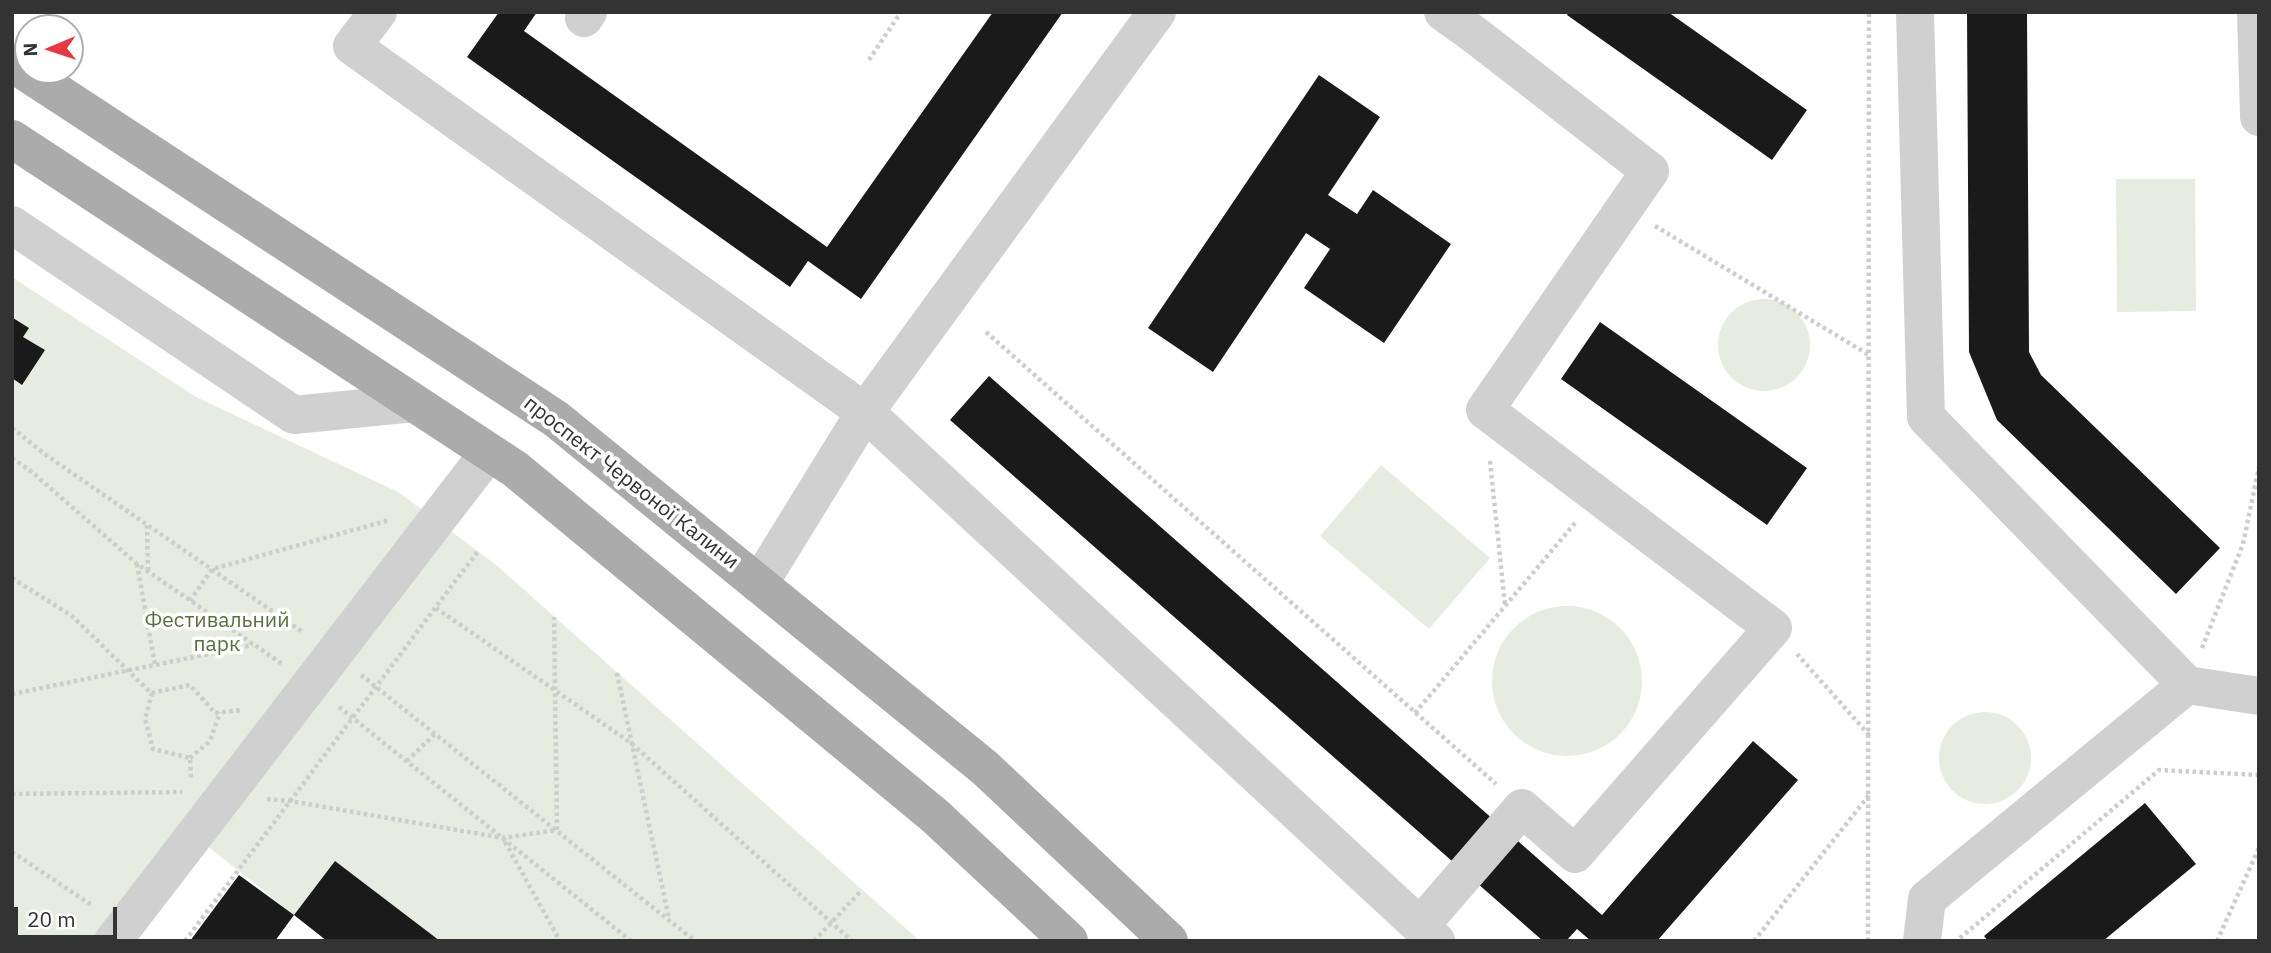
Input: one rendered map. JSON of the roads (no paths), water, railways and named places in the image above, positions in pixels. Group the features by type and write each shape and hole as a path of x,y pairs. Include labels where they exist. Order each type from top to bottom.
{"main road":[{"name":"проспект Червоної Калини","path":"12,63 556,419 985,768 1169,941"},
{"path":"12,139 525,477 935,816 1069,941"}],"lane":[{"path":"759,584 865,412 1157,12"},
{"path":"377,13 352,46 865,412 1428,934 1522,808 1575,854 1773,628 1485,410 1650,171 1482,23 1443,12"},
{"path":"1915,12 1926,417 2188,685 2259,696"},
{"path":"2256,12 2259,117"},
{"path":"12,225 294,415 414,403"},
{"path":"119,934 208,794 296,704 489,452"},
{"path":"1922,941 1927,899 2188,685"}],"park label":[{"name":"Фестивальний парк","path":"217,633"}]}
